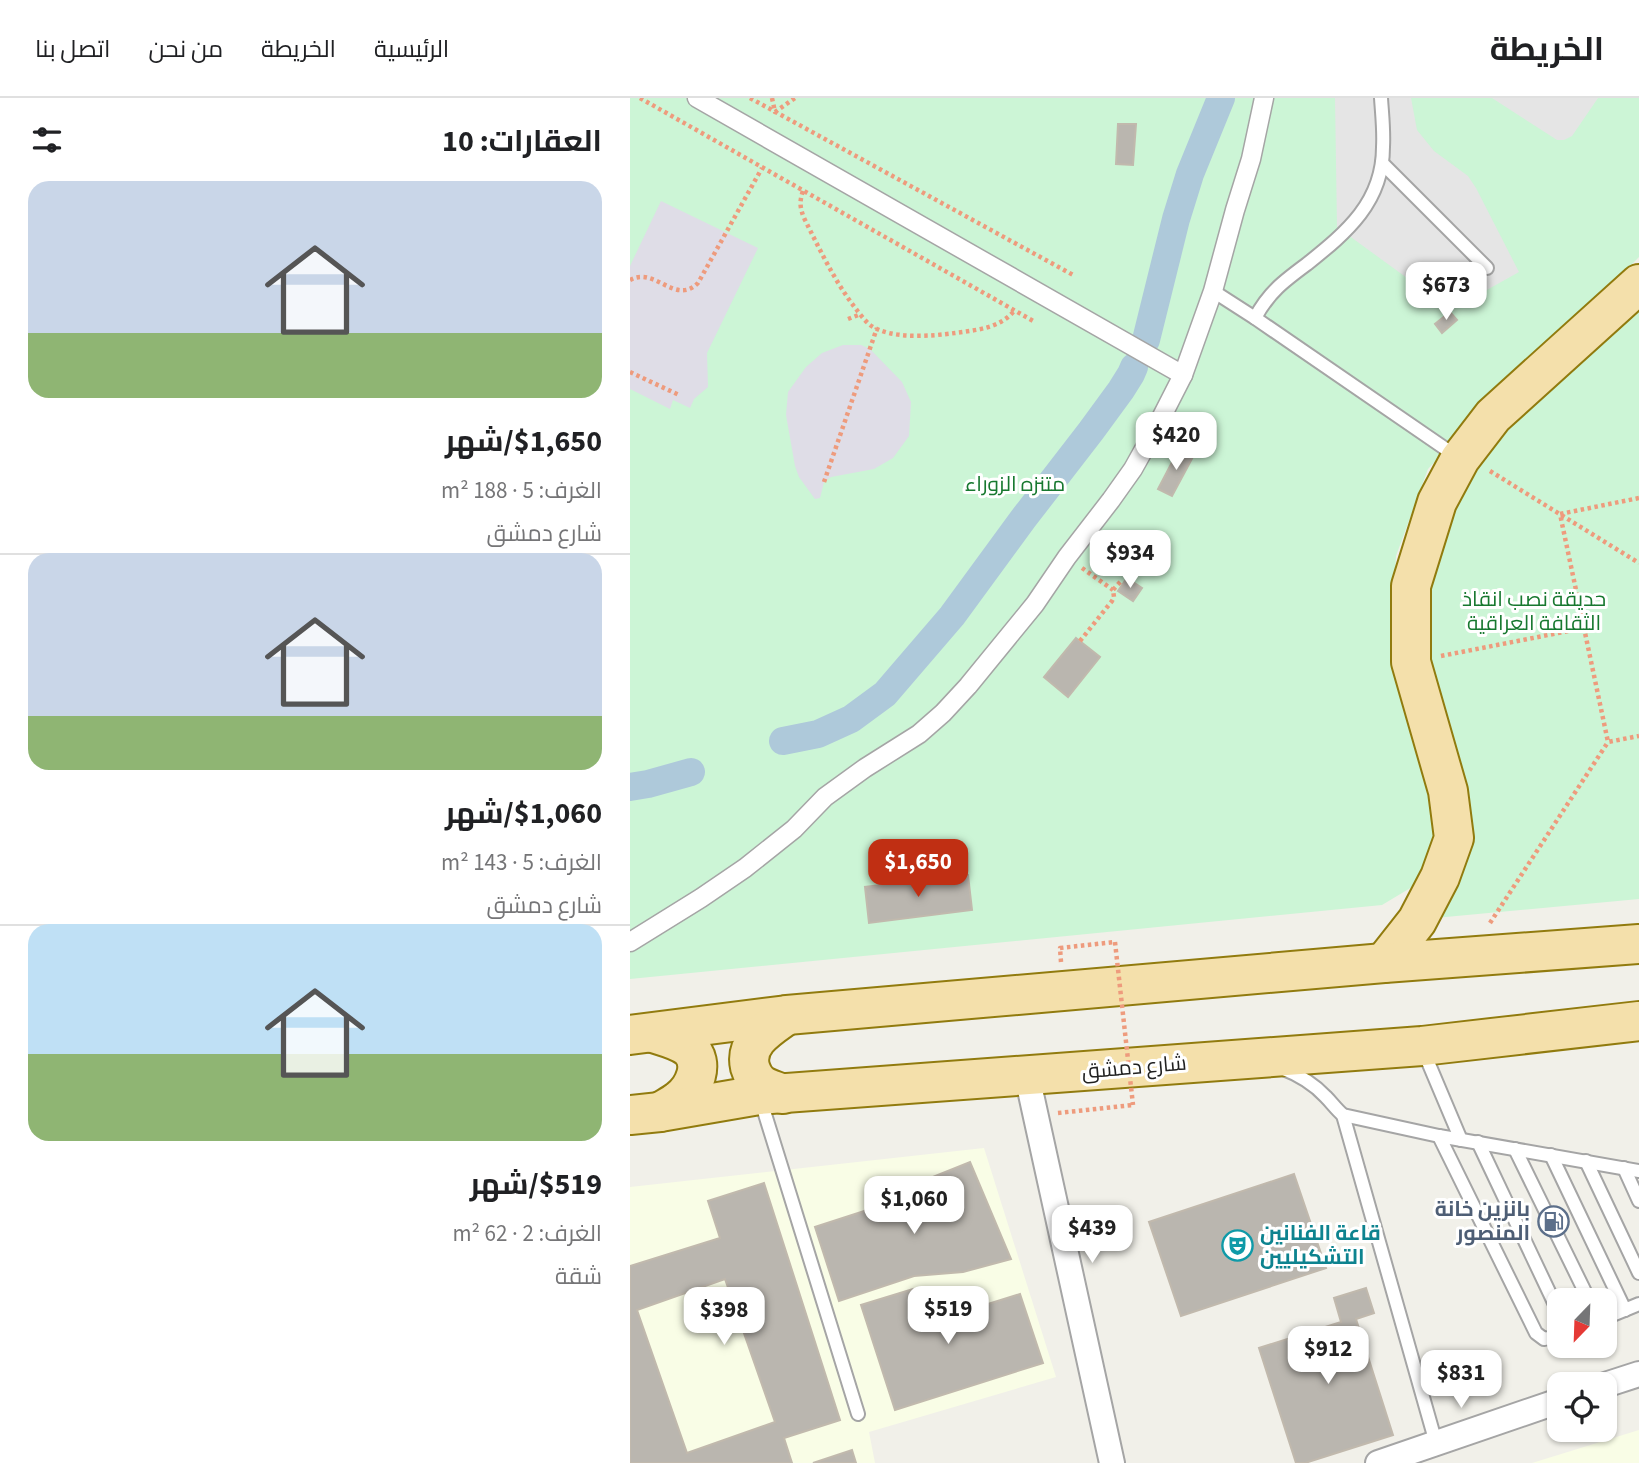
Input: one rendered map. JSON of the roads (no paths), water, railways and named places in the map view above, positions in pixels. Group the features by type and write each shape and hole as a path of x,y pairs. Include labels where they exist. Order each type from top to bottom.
{"main road":[{"path":"1384,963 1417,920 1440,877 1454,838 1448,791 1411,662 1411,586 1437,502 1460,459 1493,415 1639,284"},
{"path":"642,1034 787,1015 1384,963 1639,944"},
{"path":"771,1094 754,1078 748,1056 753,1044 787,1015"},
{"name":"شارع دمشق","path":"645,1113 771,1094 1422,1046 1639,1021"},
{"path":"642,1034 677,1041 691,1049 697,1061 694,1082 680,1100 645,1113"}],"street":[{"path":"697,98 1183,375"},
{"path":"630,942 745,868 794,829 825,797 919,734 968,687 1035,604 1133,468 1183,375 1213,291 1251,159 1264,98"},
{"path":"1027,1076 1112,1463"},
{"path":"1617,1381 1639,1374"},
{"path":"1378,1463 1547,1405"}],"lane":[{"path":"1255,318 1274,290 1344,233 1371,199 1379,179 1384,148 1381,98"},
{"path":"1382,163 1487,268"},
{"path":"1213,291 1460,459"},
{"path":"1422,1046 1461,1140"},
{"path":"1236,1059 1271,1065 1290,1072 1316,1088 1343,1115 1436,1443"},
{"path":"771,1094 858,1414"},
{"path":"1343,1115 1439,1136 1639,1171"},
{"path":"1439,1136 1536,1333 1547,1339"},
{"path":"1478,1142 1547,1288"},
{"path":"1515,1149 1582,1288"},
{"path":"1550,1155 1625,1310"},
{"path":"1586,1161 1639,1273"},
{"path":"1624,1168 1639,1200"},
{"path":"1617,1313 1639,1304"}],"waterway":[{"path":"1146,340 1176,219 1190,174 1221,98"},
{"path":"783,741 818,734 851,719 885,694 952,616 1121,390 1134,367"},
{"path":"630,787 691,772"}],"place":[{"name":"بانزين خانة المنصور","path":"1553,1221"},
{"name":"قاعة الفنانين التشكيليين","path":"1237,1245"}],"park label":[{"name":"متنزه الزوراء","path":"1015,484"},
{"name":"حديقة نصب انقاذ الثقافة العراقية","path":"1534,611"}]}
